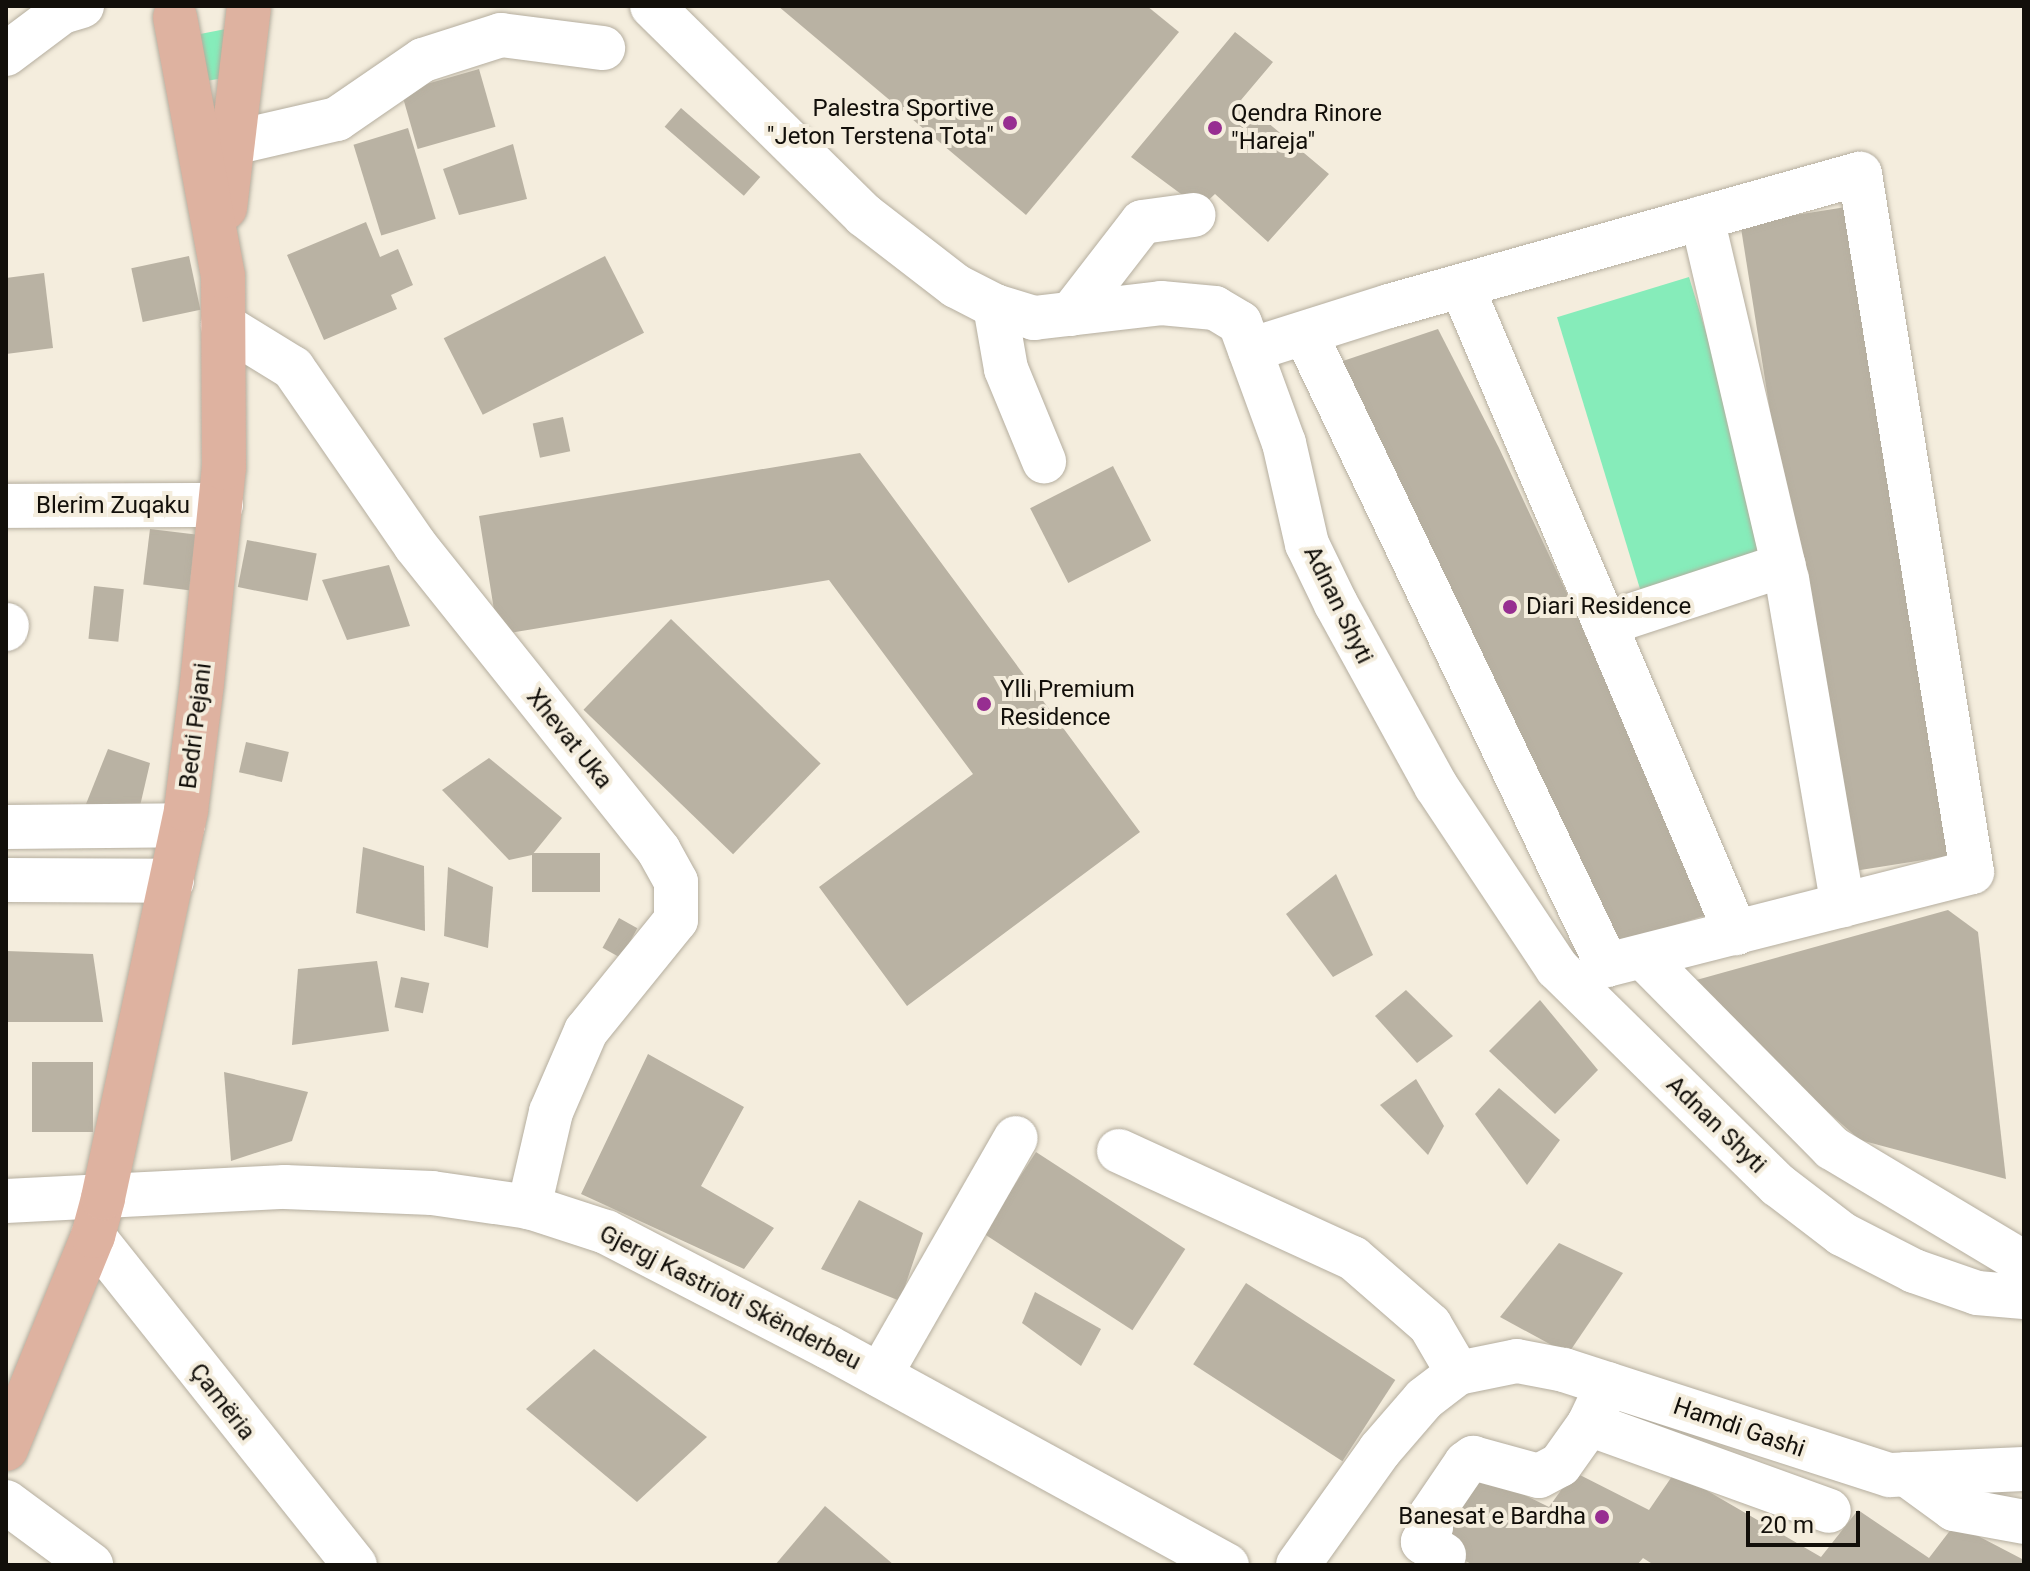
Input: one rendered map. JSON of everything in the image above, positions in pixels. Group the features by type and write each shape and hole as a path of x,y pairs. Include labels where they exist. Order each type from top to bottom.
{"main road":[{"path":"164,12 213,21 250,7"},
{"name":"Bedri Pejani","path":"98,1217 183,825 221,505 221,246 250,7"},
{"name":"Bedri Pejani","path":"164,12 221,246"},
{"path":"6,1449 98,1217"}],"street":[{"name":"Adnan Shyti","path":"652,6 864,215 956,286 995,306 1034,318 1161,303 1215,308 1240,323 1284,443 1307,544 1336,604 1412,746 1557,968 1778,1185 1842,1234 1939,1280 1977,1293 2024,1297"},
{"path":"6,20 72,9"},
{"path":"6,54 72,9"},
{"path":"233,143 337,119 423,60 501,35 603,48"},
{"path":"1250,350 1305,333 1462,287 1860,174 1972,872 1607,965 1305,333"},
{"path":"1071,314 1142,222 1194,215"},
{"path":"1702,218 1784,565 1843,905"},
{"path":"1462,287 1736,933"},
{"path":"995,306 1006,369 1044,461"},
{"name":"Xhevat Uka","path":"223,325 293,368 415,545 659,851 676,882 676,920 586,1031 551,1112 529,1207"},
{"name":"Blerim Zuqaku","path":"6,506 221,505"},
{"path":"1605,624 1784,565"},
{"path":"6,827 183,825"},
{"path":"6,880 172,881"},
{"path":"1643,957 1832,1148 2024,1263"},
{"name":"Gjergj Kastrioti Skënderbeu","path":"880,1375 1016,1138"},
{"path":"1119,1151 1353,1258 1430,1325 1458,1373"},
{"name":"Gjergj Kastrioti Skënderbeu","path":"6,1201 98,1217 285,1187 432,1193 529,1207 606,1232 880,1375 1227,1565"},
{"name":"Çamëria","path":"98,1217 355,1565"},
{"name":"Hamdi Gashi","path":"1298,1565 1380,1450 1424,1399 1458,1373 1517,1361 1608,1384 1808,1453 1890,1475 2024,1469"},
{"path":"1444,1555 1423,1542 1431,1527 1430,1516 1466,1463 1473,1458 1539,1476 1560,1465 1589,1424 1608,1384"},
{"path":"1589,1424 1829,1511"},
{"path":"1906,1474 1954,1509 2024,1522"},
{"path":"6,1502 91,1565"}],"green space":[{"path":"231,28 230,77 206,81 195,35"},
{"path":"1689,277 1772,550 1640,590 1557,317"}],"building":[{"name":"Palestra Sportive \"Jeton Terstena Tota\"","path":"778,6 1147,6 1179,32 1026,215"},
{"name":"Qendra Rinore \"Hareja\"","path":"1235,32 1273,62 1241,100 1329,174 1268,242 1215,194 1200,208 1131,157"},
{"path":"479,69 496,127 418,149 401,91"},
{"path":"681,108 760,177 744,196 665,127"},
{"path":"408,128 436,219 381,236 353,145"},
{"path":"513,144 527,199 459,215 443,169"},
{"path":"1846,207 1949,856 1843,873 1740,224"},
{"path":"366,222 380,257 398,249 413,285 391,295 397,309 324,340 287,255"},
{"path":"189,256 200,310 143,322 131,268"},
{"path":"605,256 644,333 483,415 444,338"},
{"path":"44,273 53,348 6,354 6,278"},
{"name":"Diari Residence","path":"1438,329 1499,448 1716,912 1619,943 1334,364"},
{"path":"563,417 570,451 540,458 533,423"},
{"name":"Ylli Premium Residence","path":"860,453 1140,832 907,1006 819,887 973,774 829,580 498,635 479,516"},
{"path":"1113,466 1151,541 1068,583 1030,508"},
{"path":"150,529 196,535 189,590 143,585"},
{"path":"247,540 317,554 308,601 238,587"},
{"path":"389,565 410,626 347,640 322,580"},
{"path":"94,586 124,589 118,642 88,639"},
{"path":"671,619 821,763 733,854 583,710"},
{"path":"246,742 289,752 282,782 239,772"},
{"path":"108,749 150,763 137,819 86,804"},
{"path":"489,758 562,818 532,855 509,860 442,790"},
{"path":"363,847 424,866 425,931 356,913"},
{"path":"532,853 600,853 600,892 532,892"},
{"path":"448,867 493,887 488,948 444,936"},
{"path":"1336,874 1373,955 1333,977 1286,914"},
{"path":"1948,910 1978,932 2006,1179 1860,1140 1682,984"},
{"path":"619,918 637,928 621,958 603,948"},
{"path":"6,951 93,954 103,1022 6,1022"},
{"path":"377,961 389,1031 292,1045 298,969"},
{"path":"401,977 429,983 423,1013 395,1007"},
{"path":"1406,990 1453,1036 1417,1063 1375,1016"},
{"path":"1540,1000 1598,1070 1555,1114 1489,1051"},
{"path":"648,1054 744,1107 701,1186 774,1228 744,1269 581,1194"},
{"path":"32,1062 93,1062 93,1132 32,1132"},
{"path":"224,1072 308,1092 292,1141 231,1161"},
{"path":"1416,1079 1444,1126 1428,1155 1380,1105"},
{"path":"1499,1088 1560,1140 1527,1185 1475,1114"},
{"path":"1036,1152 1185,1249 1132,1330 983,1233"},
{"path":"859,1200 923,1233 900,1301 821,1269"},
{"path":"1559,1243 1623,1273 1568,1354 1500,1317"},
{"path":"1246,1283 1395,1380 1342,1461 1193,1364"},
{"path":"1035,1292 1101,1329 1081,1366 1022,1323"},
{"path":"594,1349 707,1437 637,1502 526,1409"},
{"name":"Banesat e Bardha","path":"1574,1472 1649,1510 1675,1472 1821,1557 1858,1510 1929,1558 1955,1524 2024,1560 2024,1565 1654,1565 1643,1558 1637,1565 1473,1565 1435,1544 1479,1473 1549,1507"},
{"path":"825,1506 894,1565 775,1565"}],"place":[{"name":"Palestra Sportive \"Jeton Terstena Tota\"","path":"1010,123"},
{"name":"Qendra Rinore \"Hareja\"","path":"1215,128"},
{"name":"Diari Residence","path":"1510,607"},
{"name":"Ylli Premium Residence","path":"984,704"},
{"name":"Banesat e Bardha","path":"1602,1517"}]}
